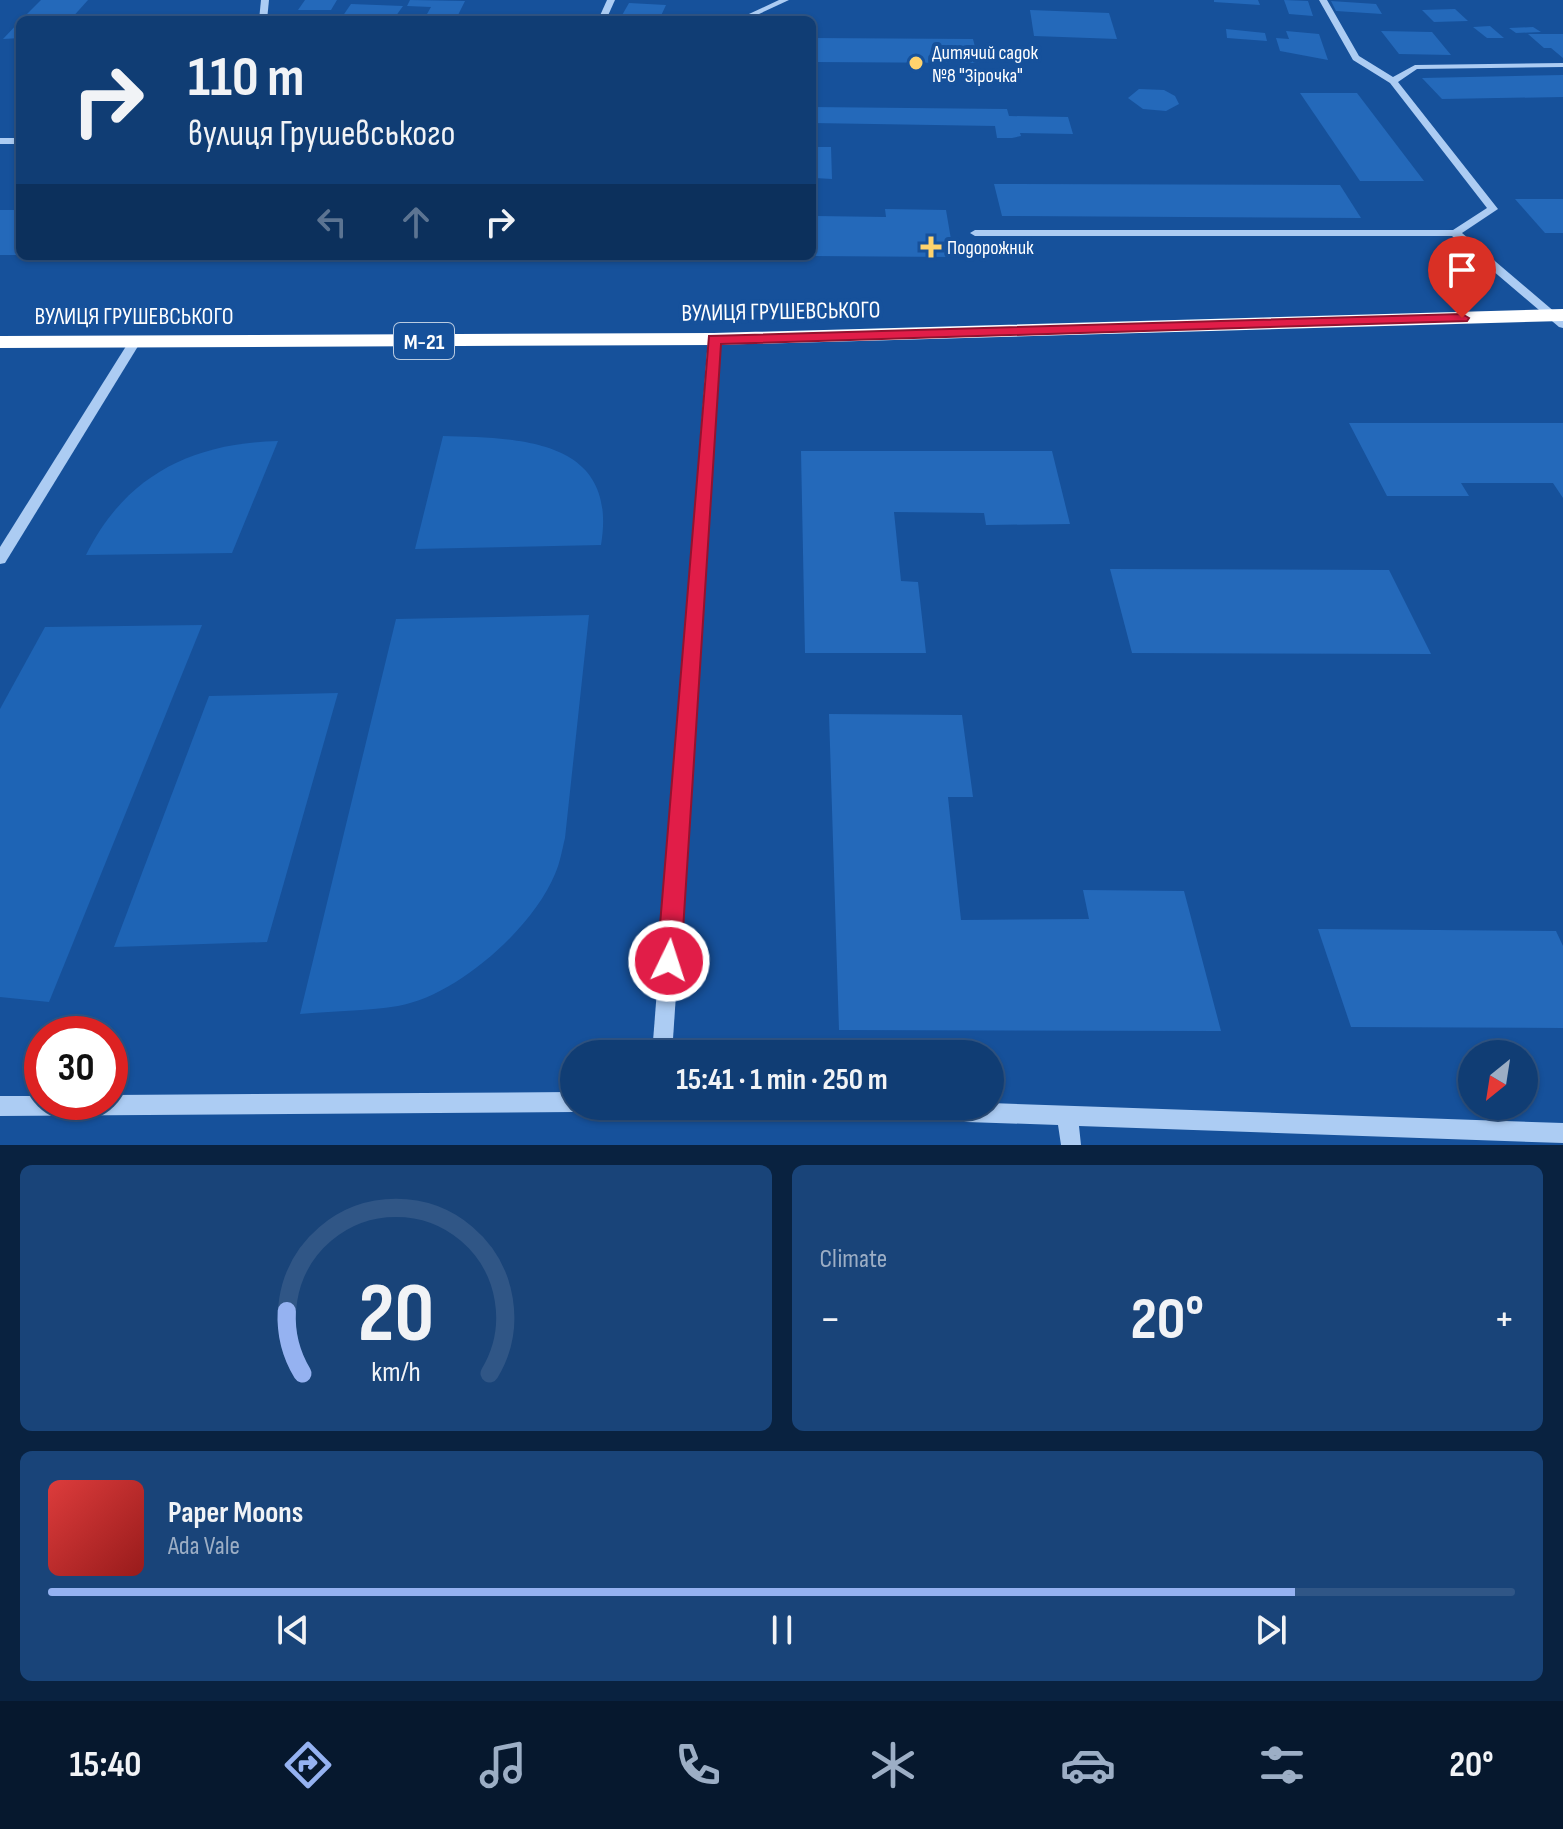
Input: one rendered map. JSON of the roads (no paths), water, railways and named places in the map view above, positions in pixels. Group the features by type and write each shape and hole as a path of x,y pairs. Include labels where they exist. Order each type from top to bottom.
{"highway":[{"name":"ВУЛИЦЯ ГРУШЕВСЬКОГО","path":"0,342 714,339 1560,319"}],"street":[{"path":"749,16 785,0"},
{"path":"975,233 1455,233 1493,209 1393,81 1356,58 1323,0"},
{"path":"1393,81 1415,67 1563,65"},
{"path":"1455,233 1560,319"},
{"path":"663,1040 714,339"},
{"path":"0,559 134,343"},
{"path":"0,1106 560,1102"},
{"path":"1004,1113 1563,1133"},
{"path":"1067,1115 1071,1145"}],"place":[{"name":"Дитячий садок №8 \"Зірочка\"","path":"916,63"},
{"name":"Подорожник","path":"931,247"}]}
